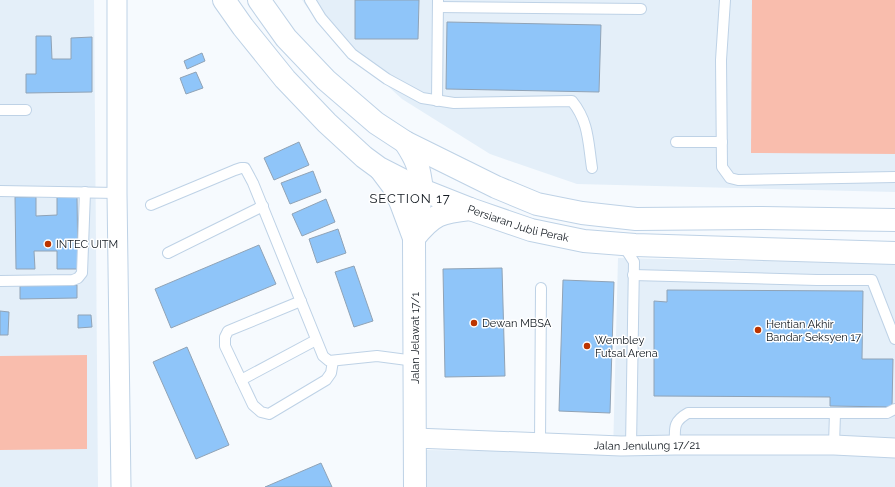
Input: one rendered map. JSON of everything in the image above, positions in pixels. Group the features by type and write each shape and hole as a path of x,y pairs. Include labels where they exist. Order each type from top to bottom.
{"main road":[{"name":"Persiaran Jubli Perak","path":"224,0 243,27 285,79 327,123 364,157 379,168 422,190 470,209 531,230 584,241 622,244 895,253"},
{"path":"259,0 286,38 326,80 376,123 405,142 537,204 582,213 636,219 759,218 895,220"},
{"name":"Jalan Jelawat 17/1","path":"405,142 416,159 420,170 422,190 414,238 415,487"},
{"path":"379,168 393,186 414,238"},
{"path":"414,238 425,224 436,216 447,212 470,209"}],"street":[{"path":"117,0 117,193 121,487"},
{"path":"887,448 895,436"},
{"name":"Jalan Jenulung 17/21","path":"415,438 631,446 834,445 887,448"}],"lane":[{"path":"310,0 321,18 352,54 387,79 422,98 454,103 572,101 580,110 586,124 592,168"},
{"path":"725,0 721,60 722,167 730,178 738,180 895,177"},
{"path":"437,101 438,4 641,9"},
{"path":"0,110 26,110"},
{"path":"676,142 722,142"},
{"path":"151,205 241,168 245,168 249,173 263,206 323,356 329,361 377,356 415,361"},
{"path":"0,190 117,193"},
{"path":"0,281 73,280 78,278 82,273 85,192"},
{"path":"168,253 263,206"},
{"path":"622,244 634,262 631,446"},
{"path":"633,275 872,280 895,339"},
{"path":"540,443 541,288"},
{"path":"301,302 228,331 225,337 225,346 253,405 261,412 269,414 326,380 331,373 333,361"},
{"path":"241,380 316,340"},
{"path":"675,445 675,423 679,418 688,413 886,413 895,409"},
{"path":"834,413 834,445"}],"shaded area":[{"name":"INTEC UITM","path":"0,0 94,0 98,487 0,487"},
{"path":"302,0 895,0 895,192 577,184 490,154 402,99 318,22"},
{"path":"752,0 895,0 895,154 751,153"},
{"path":"618,258 895,264 895,487 425,487 425,450 613,453"},
{"path":"87,355 87,449 0,450 0,356"}],"building":[{"path":"355,0 419,0 418,39 355,39"},
{"path":"447,22 601,25 599,92 446,89"},
{"path":"36,36 51,36 52,59 71,59 71,38 92,37 92,92 26,93 26,74 36,74"},
{"path":"202,53 205,61 187,69 184,61"},
{"path":"196,72 203,88 186,94 180,78"},
{"path":"299,142 309,165 274,180 264,158"},
{"path":"313,171 321,192 290,204 281,183"},
{"path":"57,196 77,196 78,269 57,269 57,251 34,251 35,269 16,269 15,197 36,197 36,216 57,215"},
{"path":"326,199 335,222 302,236 292,214"},
{"path":"338,229 346,253 317,263 309,239"},
{"path":"259,245 276,284 171,328 155,289"},
{"path":"354,266 373,321 354,327 335,272"},
{"name":"Dewan MBSA","path":"502,268 505,376 445,377 443,269"},
{"name":"Wembley Futsal Arena","path":"563,280 614,282 610,413 559,411"},
{"path":"77,285 77,298 20,299 20,286"},
{"name":"Hentian Akhir Bandar Seksyen 17","path":"667,290 863,291 862,359 893,359 892,407 830,406 830,397 654,396 654,301 667,302"},
{"path":"0,311 9,312 8,335 0,335"},
{"path":"78,315 91,315 92,327 78,328"},
{"path":"187,347 229,445 196,459 153,362"},
{"path":"321,463 332,487 265,487"}],"place":[{"name":"INTEC UITM","path":"48,244"},
{"name":"Dewan MBSA","path":"474,323"},
{"name":"Hentian Akhir Bandar Seksyen 17","path":"758,330"},
{"name":"Wembley Futsal Arena","path":"587,346"}],"district":[{"name":"SECTION 17","path":"410,198"}]}
